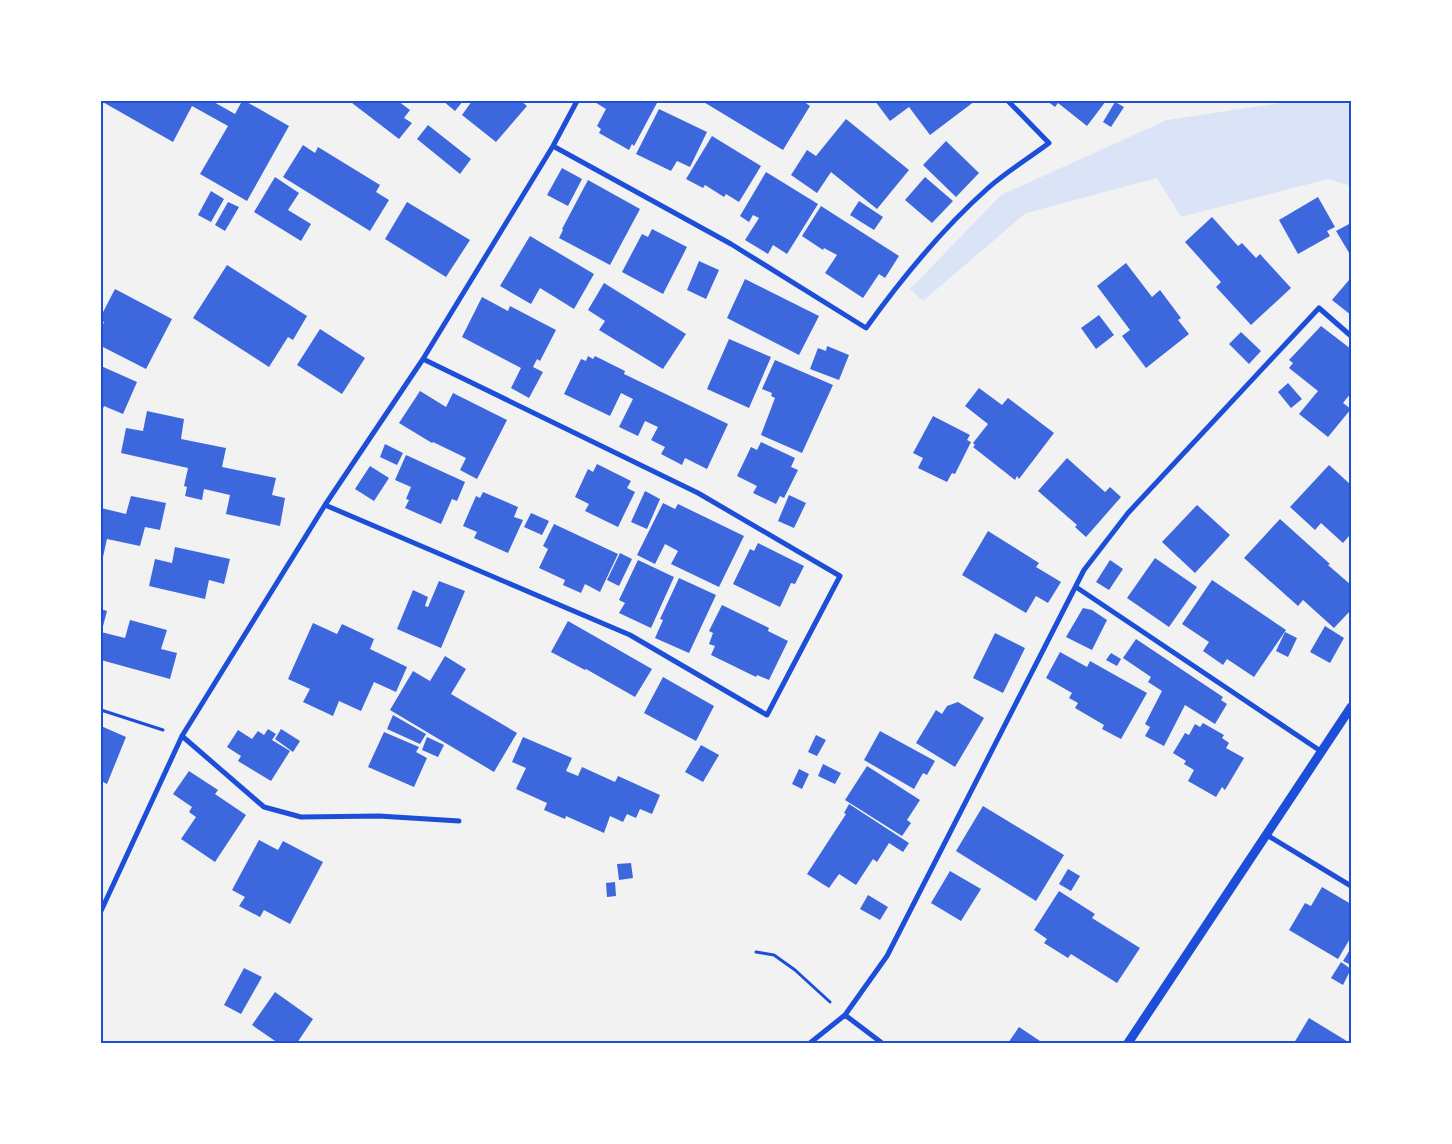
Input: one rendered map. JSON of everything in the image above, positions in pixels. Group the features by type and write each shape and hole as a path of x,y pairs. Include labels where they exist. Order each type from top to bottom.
{"street":[{"path":"101,911 182,736 325,505 423,359 553,146 577,101"},
{"path":"553,146 731,244 866,328 895,288 948,228 988,188 1049,143 1008,101"},
{"path":"810,1043 845,1016 887,956 1084,570 1128,513 1319,308 1351,336"},
{"path":"325,505 630,635 767,715 840,576 698,494 423,359"},
{"path":"1076,587 1322,752"},
{"path":"1128,1043 1351,707"},
{"path":"182,736 264,807 301,817 379,816 459,821"},
{"path":"1267,835 1351,886"},
{"path":"845,1016 882,1043"}],"path":[{"path":"101,710 182,736"},
{"path":"756,952 774,955 795,970 845,1016"}],"shaded area":[{"path":"1293,101 1351,101 1351,186 1328,179 1181,217 1157,178 1026,213 923,301 910,289 1001,195 1167,120"}],"building":[{"path":"101,101 212,101 235,114 242,101 245,101 289,126 247,201 200,174 228,126 192,106 173,142"},
{"path":"354,101 398,101 410,110 404,118 412,123 399,139 352,103"},
{"path":"443,101 463,101 455,111"},
{"path":"472,101 521,101 527,106 496,142 462,115"},
{"path":"593,101 658,101 634,146 632,144 629,150 599,133 601,129 597,126 606,109"},
{"path":"702,101 803,101 810,106 783,150"},
{"path":"875,101 975,101 930,135 909,107 890,121"},
{"path":"1047,101 1106,101 1087,126 1058,103 1055,107"},
{"path":"1115,102 1124,107 1111,127 1103,122"},
{"path":"659,109 707,132 690,167 677,161 671,171 636,154"},
{"path":"846,119 909,170 877,209 831,172 817,193 791,175 807,150 816,156"},
{"path":"428,125 471,159 460,174 417,139"},
{"path":"712,136 761,166 739,202 726,194 724,197 705,185 703,188 686,179"},
{"path":"946,141 979,173 956,197 923,165"},
{"path":"303,145 315,153 318,147 380,185 376,192 389,200 370,231 283,177"},
{"path":"562,168 582,179 568,206 547,195"},
{"path":"766,172 818,204 787,254 773,245 768,254 745,240 759,218 753,215 749,222 740,216"},
{"path":"275,177 299,193 288,210 311,224 301,241 254,212"},
{"path":"925,177 953,201 932,223 905,200"},
{"path":"588,180 640,209 610,265 559,238"},
{"path":"211,191 224,199 211,222 198,215"},
{"path":"1318,197 1335,227 1327,231 1330,236 1298,254 1279,220"},
{"path":"859,201 883,217 874,230 850,215"},
{"path":"228,202 239,207 225,231 215,225"},
{"path":"407,202 470,240 446,277 385,239"},
{"path":"821,206 899,256 885,278 879,274 863,298 825,273 837,255 824,248 823,250 802,236"},
{"path":"1212,217 1238,246 1242,243 1256,258 1260,254 1291,288 1251,325 1216,287 1221,282 1185,242"},
{"path":"1351,223 1351,256 1336,231"},
{"path":"652,229 687,247 663,294 622,272 642,234 648,237"},
{"path":"530,236 594,274 574,309 540,288 531,304 500,286"},
{"path":"699,261 719,270 706,299 687,290"},
{"path":"1126,263 1152,297 1160,290 1181,318 1178,320 1189,334 1146,368 1122,336 1130,330 1097,286"},
{"path":"227,265 307,316 293,340 288,337 269,367 193,318"},
{"path":"745,279 819,316 799,355 727,318"},
{"path":"1349,280 1351,281 1351,315 1332,300"},
{"path":"604,283 686,334 663,369 599,330 605,321 588,310"},
{"path":"115,289 172,319 146,369 101,346 101,329 104,322 101,321 101,316"},
{"path":"482,297 508,311 510,306 556,330 540,361 537,359 533,367 543,372 529,398 511,388 521,368 462,337"},
{"path":"1099,315 1114,335 1096,349 1081,328"},
{"path":"1321,326 1351,349 1351,393 1343,403 1351,409 1328,437 1299,414 1318,391 1289,368 1293,363 1289,360"},
{"path":"320,329 365,358 342,394 297,365"},
{"path":"1241,332 1261,351 1249,364 1229,344"},
{"path":"729,339 771,357 749,408 707,389"},
{"path":"827,346 849,355 839,380 810,369 818,348 826,351"},
{"path":"588,356 593,359 595,356 625,371 624,374 728,424 707,469 685,458 682,465 661,454 665,447 651,440 658,427 645,421 638,436 619,427 633,399 621,393 610,416 564,394 581,359 586,361"},
{"path":"775,360 833,385 802,453 761,435 775,398 771,396 772,393 762,389"},
{"path":"101,366 137,382 123,414 104,406 101,413"},
{"path":"1288,383 1302,399 1291,408 1278,392"},
{"path":"979,388 1002,405 1008,398 1054,433 1019,479 1017,476 1015,480 973,447 975,445 973,443 988,424 965,406"},
{"path":"420,391 446,407 453,393 507,420 477,479 460,470 466,458 432,443 399,423"},
{"path":"147,411 184,419 181,439 226,448 222,467 276,478 272,495 285,498 280,526 226,514 230,495 204,489 202,500 185,496 187,487 184,486 188,468 121,453 126,428 143,431"},
{"path":"933,416 970,435 967,440 971,442 955,474 952,473 947,482 918,468 923,458 913,453"},
{"path":"761,442 795,458 791,467 798,470 784,498 780,496 776,504 753,493 757,486 737,476 751,447 757,450"},
{"path":"385,444 403,453 397,465 380,457"},
{"path":"406,455 465,482 457,501 452,499 441,524 405,508 409,500 406,499 411,487 395,480"},
{"path":"1067,458 1105,492 1110,487 1121,497 1086,537 1075,527 1077,525 1038,491"},
{"path":"597,464 631,481 627,488 635,492 618,527 585,511 589,504 575,497 588,469 593,472"},
{"path":"1329,465 1351,485 1351,537 1349,536 1343,543 1321,523 1315,530 1290,507"},
{"path":"370,466 389,478 374,501 355,489"},
{"path":"645,491 660,499 647,529 631,522"},
{"path":"483,492 518,507 514,517 523,520 508,553 474,538 477,532 463,526 476,496 480,498"},
{"path":"789,495 806,503 794,528 778,521"},
{"path":"131,496 166,503 160,530 145,527 140,546 107,539 103,557 101,557 101,508 126,514"},
{"path":"663,503 675,509 678,504 744,536 719,587 671,564 678,551 665,544 655,564 637,555"},
{"path":"1197,505 1230,535 1195,573 1162,542"},
{"path":"531,513 549,521 542,535 524,527"},
{"path":"1280,519 1351,585 1351,610 1334,628 1303,600 1298,606 1244,558"},
{"path":"554,524 618,554 600,592 585,584 581,593 563,585 565,580 539,568 548,549 543,546"},
{"path":"988,531 1039,563 1036,567 1061,582 1048,603 1036,596 1026,613 962,575"},
{"path":"758,543 804,566 795,584 791,583 780,607 733,584 750,549 754,551"},
{"path":"175,547 230,559 224,584 209,580 205,599 149,586 155,559 172,563"},
{"path":"620,553 632,559 619,586 607,580"},
{"path":"1155,558 1197,587 1169,627 1127,598"},
{"path":"638,560 674,577 651,628 619,613 625,603 619,600"},
{"path":"1110,560 1123,569 1109,590 1096,582"},
{"path":"679,578 716,595 689,653 655,638 663,620 660,619"},
{"path":"1212,580 1286,630 1254,677 1227,659 1223,665 1203,651 1209,642 1182,624"},
{"path":"439,581 465,591 441,648 397,629 413,590 428,597 425,606 428,607"},
{"path":"722,605 769,628 768,631 788,641 769,680 757,675 756,677 711,655 715,646 709,644 713,633 709,631"},
{"path":"1083,608 1092,610 1107,620 1092,650 1066,637"},
{"path":"101,609 107,611 102,630 101,630"},
{"path":"130,620 167,630 161,649 177,653 170,679 101,660 101,632 125,638"},
{"path":"568,621 652,669 635,697 586,669 551,652"},
{"path":"313,623 337,634 342,624 374,639 370,649 407,667 396,692 374,682 361,711 339,701 333,716 303,702 310,689 288,679"},
{"path":"1325,626 1344,638 1330,663 1310,652"},
{"path":"1285,632 1297,638 1288,657 1276,651"},
{"path":"995,633 1025,648 1003,693 973,678"},
{"path":"1136,639 1223,697 1221,700 1227,704 1215,724 1185,705 1164,746 1145,736 1150,727 1145,724 1162,691 1148,682 1151,677 1123,658"},
{"path":"1060,652 1087,667 1090,661 1147,693 1121,739 1102,729 1104,725 1075,708 1078,703 1069,698 1072,693 1046,678"},
{"path":"1111,653 1121,659 1117,666 1106,660"},
{"path":"445,656 466,669 451,694 517,733 494,772 390,710 413,671 430,681"},
{"path":"663,677 714,706 696,741 644,713"},
{"path":"958,702 984,718 955,767 916,743 936,710 942,714 947,706"},
{"path":"393,715 426,734 420,744 387,729"},
{"path":"1203,723 1224,735 1222,738 1229,743 1226,748 1244,758 1225,790 1222,787 1216,797 1188,781 1194,770 1184,764 1186,761 1173,753 1185,733 1189,735 1195,724 1200,727"},
{"path":"101,726 126,737 107,784 101,781"},
{"path":"268,729 276,734 272,740 290,751 271,781 238,761 241,756 227,747 238,730 252,739 258,731 264,735"},
{"path":"281,729 300,741 293,752 275,739"},
{"path":"880,731 935,761 927,775 923,773 914,789 864,760"},
{"path":"384,732 419,747 416,752 427,758 414,787 368,767"},
{"path":"816,735 826,740 817,756 808,752"},
{"path":"427,737 444,745 438,757 422,750"},
{"path":"523,737 572,758 566,771 578,776 582,767 615,782 618,776 660,795 652,814 640,809 636,818 627,814 623,822 610,816 604,833 566,816 565,819 544,810 547,803 516,789 526,768 512,762"},
{"path":"701,745 719,755 703,782 685,772"},
{"path":"823,764 841,773 835,784 818,776"},
{"path":"867,766 920,800 907,820 911,823 902,836 845,800"},
{"path":"799,769 809,774 802,789 792,784"},
{"path":"189,771 218,790 215,794 246,815 215,862 181,839 196,817 189,812 192,807 173,794"},
{"path":"849,804 909,843 903,852 889,843 877,862 873,859 856,885 839,874 829,888 807,874 846,814 844,813"},
{"path":"983,806 1064,855 1036,901 956,851"},
{"path":"259,840 278,850 283,841 323,862 290,924 264,910 260,917 239,906 245,897 232,890"},
{"path":"631,863 633,878 619,880 617,864"},
{"path":"1068,869 1080,876 1071,891 1059,884"},
{"path":"950,871 981,889 961,921 931,903"},
{"path":"615,882 616,896 607,897 606,883"},
{"path":"1322,887 1351,904 1351,937 1338,959 1289,930 1305,903 1311,906"},
{"path":"1059,891 1095,914 1092,918 1140,948 1117,983 1071,954 1068,958 1044,943 1047,939 1034,930"},
{"path":"868,895 888,907 880,920 860,909"},
{"path":"1351,948 1351,965 1343,961"},
{"path":"1341,962 1351,969 1343,985 1331,978"},
{"path":"244,968 262,977 241,1014 224,1005"},
{"path":"275,992 313,1019 297,1043 278,1043 252,1025"},
{"path":"1309,1018 1350,1043 1294,1043"},
{"path":"1019,1027 1043,1043 1008,1043"}]}
